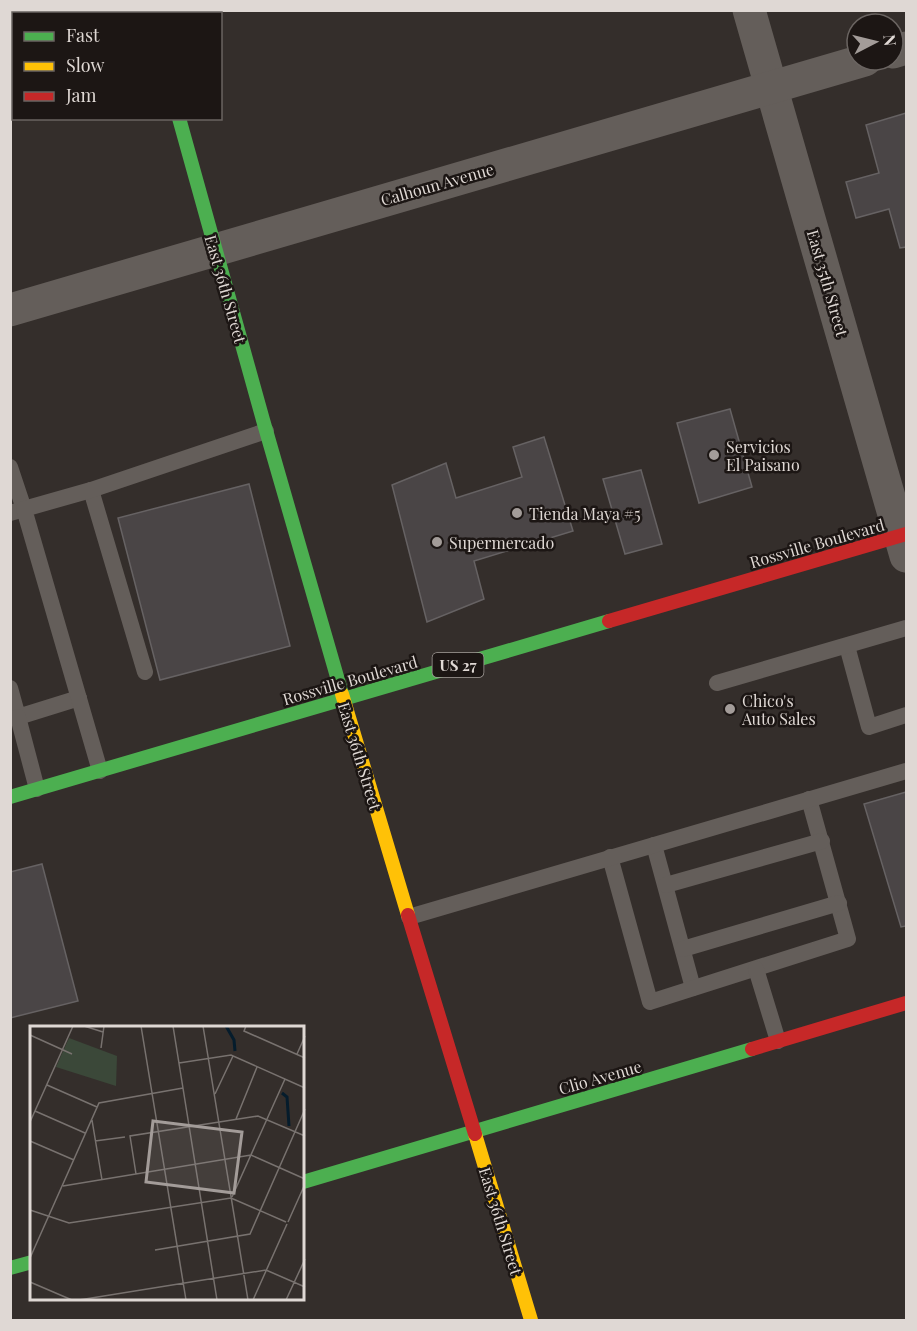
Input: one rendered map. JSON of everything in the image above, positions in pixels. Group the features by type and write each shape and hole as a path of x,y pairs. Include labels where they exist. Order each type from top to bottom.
{"main road":[{"name":"East 36th Street","path":"180,120 342,699 531,1320"},
{"name":"Rossville Boulevard","path":"10,797 342,699 904,542"},
{"name":"Clio Avenue","path":"304,1182 906,1003"},
{"path":"10,1268 30,1263"}],"street":[{"name":"East 35th Street","path":"749,10 904,542"},
{"name":"Calhoun Avenue","path":"10,310 845,66"}],"lane":[{"path":"17,511 91,489 266,430"},
{"path":"10,466 17,511 79,698 100,771"},
{"path":"91,489 145,672"},
{"path":"717,683 906,628"},
{"path":"847,646 869,727 906,715"},
{"path":"10,688 37,789"},
{"path":"18,717 79,698"},
{"path":"409,916 906,771"},
{"path":"610,857 650,1002 849,939 809,799"},
{"path":"666,885 822,841"},
{"path":"654,845 693,988"},
{"path":"682,949 839,903"},
{"path":"756,969 778,1041"}],"building":[{"path":"906,113 906,247 900,248 889,209 856,218 846,182 879,173 866,125"},
{"name":"Servicios El Paisano","path":"730,409 752,487 699,503 677,423"},
{"path":"544,437 573,531 474,561 484,599 427,622 392,485 446,463 456,498 522,477 513,447"},
{"path":"641,470 662,544 625,554 603,479"},
{"path":"249,484 290,646 160,680 118,518"},
{"path":"906,792 906,926 901,927 864,804"},
{"path":"42,864 78,1001 10,1018 10,872"}],"traffic: fast":[{"path":"180,120 342,694"},
{"path":"10,797 609,621"},
{"path":"304,1182 752,1049"},
{"path":"10,1268 30,1263"}],"traffic: slow":[{"path":"342,694 408,915"},
{"path":"475,1134 531,1320"}],"traffic: jam":[{"path":"609,621 906,534"},
{"path":"408,915 475,1134"},
{"path":"752,1049 906,1003"}],"place":[{"name":"Servicios El Paisano","path":"714,455"},
{"name":"Tienda Maya #5","path":"517,513"},
{"name":"Supermercado","path":"437,542"},
{"name":"Chico's Auto Sales","path":"730,709"}]}
